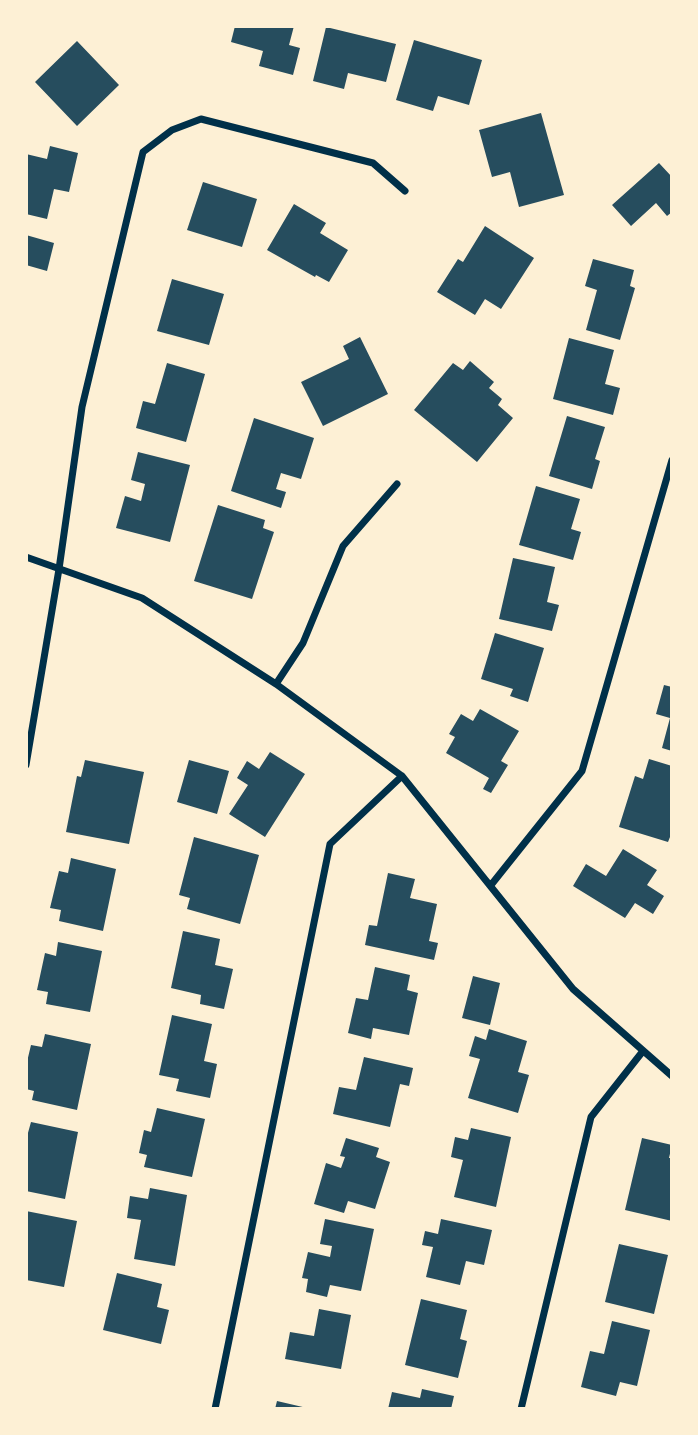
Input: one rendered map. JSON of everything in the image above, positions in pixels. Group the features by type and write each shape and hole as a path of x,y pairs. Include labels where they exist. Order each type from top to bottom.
{"street":[{"path":"26,765 59,569 82,407 143,152 172,130 201,119 373,163 405,191"},
{"path":"491,885 582,771 672,460"},
{"path":"276,684 303,643 344,546 397,484"},
{"path":"26,557 142,598 276,684 402,776 573,989 672,1076"},
{"path":"215,1409 330,844 402,776"},
{"path":"521,1409 591,1117 643,1051"}],"building":[{"path":"235,26 294,26 289,45 300,48 293,75 259,66 263,51 231,42"},
{"path":"326,27 396,44 386,82 348,73 344,89 313,81"},
{"path":"414,40 482,60 469,105 438,96 433,111 396,100"},
{"path":"77,41 119,85 77,126 35,82"},
{"path":"541,113 564,195 519,207 510,172 492,177 479,130"},
{"path":"50,146 78,153 69,192 54,189 47,219 26,214 26,154 47,159"},
{"path":"659,163 672,177 672,212 667,216 656,203 631,226 612,205"},
{"path":"203,182 257,199 242,247 187,230"},
{"path":"294,204 326,223 320,233 348,250 329,282 267,250"},
{"path":"485,226 534,258 501,309 485,299 475,315 437,292 458,259 463,262"},
{"path":"26,235 54,243 47,271 26,265"},
{"path":"593,259 634,270 630,286 635,288 620,340 586,330 597,290 585,286"},
{"path":"172,279 224,294 209,345 157,331"},
{"path":"360,337 388,394 323,426 301,382 349,359 343,346"},
{"path":"569,338 614,350 605,384 620,388 613,415 553,399"},
{"path":"470,361 494,382 489,388 502,399 498,405 513,418 477,462 414,410 453,363 463,370"},
{"path":"167,363 205,374 186,442 136,428 143,401 155,404"},
{"path":"567,416 605,427 595,459 600,461 592,489 549,476"},
{"path":"254,418 314,438 301,479 281,473 276,489 286,492 281,508 231,491"},
{"path":"138,452 190,465 170,542 116,528 125,496 141,501 145,484 131,480"},
{"path":"536,486 580,499 571,529 581,532 573,560 519,545"},
{"path":"218,505 265,520 263,528 274,532 252,599 194,581"},
{"path":"513,558 555,567 547,602 559,605 552,631 499,619"},
{"path":"495,633 544,648 528,702 510,696 513,689 481,679"},
{"path":"664,685 672,687 672,751 662,748 670,718 656,714"},
{"path":"480,709 519,731 501,761 508,765 491,793 483,789 489,778 446,753 455,737 449,734 461,714 473,721"},
{"path":"270,752 305,774 265,837 229,814 248,785 237,778 247,761 259,769"},
{"path":"649,759 672,766 672,832 668,842 619,827 635,776 643,779"},
{"path":"85,760 144,772 129,844 66,832 77,776 81,777"},
{"path":"189,760 229,771 217,814 177,802"},
{"path":"194,837 259,855 240,924 187,909 190,898 179,895"},
{"path":"623,849 657,870 647,885 664,896 653,914 635,903 625,918 573,886 586,864 606,876"},
{"path":"71,858 116,869 103,931 59,921 61,910 50,908 59,871 68,873"},
{"path":"388,873 415,879 410,898 437,904 429,941 438,943 434,960 365,945 369,925 377,926"},
{"path":"183,931 220,939 215,965 233,969 224,1009 200,1004 201,995 171,988"},
{"path":"58,942 102,951 90,1012 46,1004 48,992 37,990 45,953 56,956"},
{"path":"375,967 410,975 407,990 418,993 409,1035 373,1028 371,1039 348,1033 356,998 368,1000"},
{"path":"473,976 500,983 490,1025 462,1018"},
{"path":"172,1015 212,1024 204,1061 217,1064 210,1098 176,1091 179,1079 159,1075"},
{"path":"489,1029 527,1041 518,1072 529,1075 518,1113 468,1098 480,1059 469,1056 475,1036 486,1040"},
{"path":"45,1034 91,1044 77,1110 32,1100 34,1091 26,1089 26,1066 31,1045 42,1047"},
{"path":"364,1057 413,1068 409,1086 400,1084 390,1127 333,1114 339,1087 356,1090"},
{"path":"157,1108 205,1119 192,1177 144,1167 147,1155 139,1153 144,1130 151,1132"},
{"path":"31,1122 78,1132 65,1199 26,1191 26,1140"},
{"path":"471,1128 511,1137 496,1207 454,1197 463,1160 451,1157 455,1137 468,1140"},
{"path":"346,1138 379,1148 376,1157 390,1162 375,1209 348,1201 344,1213 314,1204 326,1163 341,1168 345,1157 340,1156"},
{"path":"642,1138 672,1145 669,1158 672,1158 672,1221 625,1210"},
{"path":"150,1188 187,1195 175,1266 134,1259 141,1220 127,1218 130,1196 148,1199"},
{"path":"26,1211 77,1221 64,1287 26,1280"},
{"path":"325,1219 374,1229 361,1291 330,1285 327,1297 306,1292 308,1279 302,1278 308,1252 330,1257 332,1246 320,1244"},
{"path":"441,1219 492,1230 484,1265 466,1261 460,1285 426,1277 433,1247 422,1245 425,1231 438,1234"},
{"path":"619,1244 668,1255 654,1314 605,1302"},
{"path":"117,1273 162,1284 157,1307 169,1310 161,1344 103,1330"},
{"path":"421,1299 467,1310 460,1339 467,1341 458,1378 405,1365"},
{"path":"319,1309 351,1315 341,1369 285,1359 290,1332 314,1336"},
{"path":"612,1321 650,1330 637,1386 620,1382 616,1396 581,1387 590,1351 604,1354"},
{"path":"422,1389 454,1396 451,1409 388,1409 392,1392 420,1398"},
{"path":"277,1401 307,1408 307,1409 275,1409"}]}
